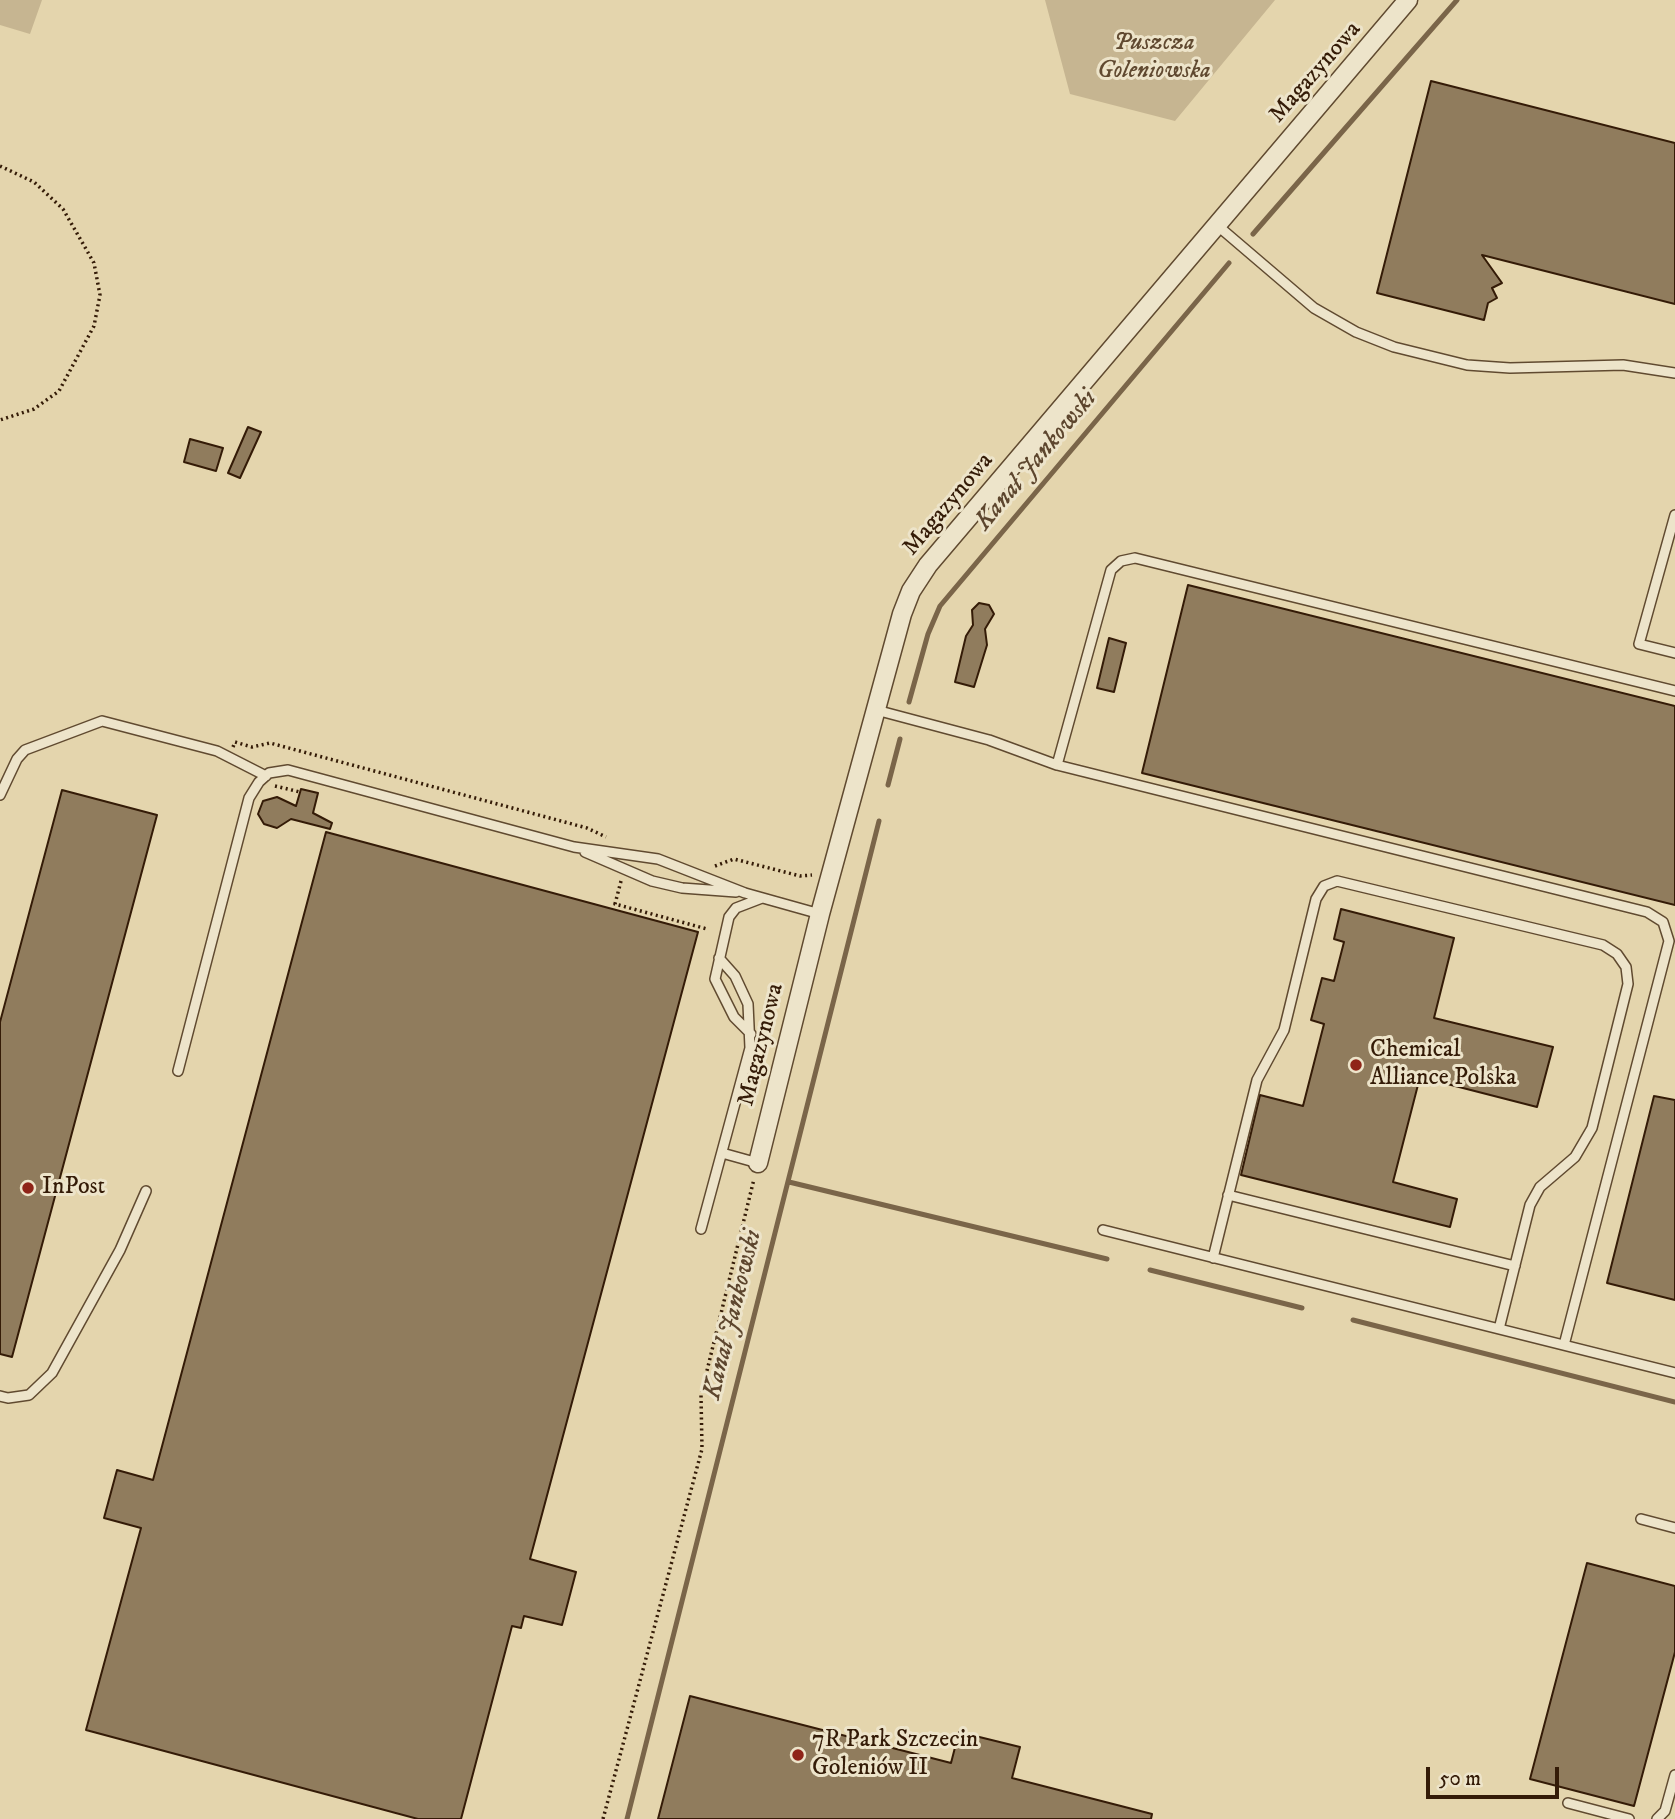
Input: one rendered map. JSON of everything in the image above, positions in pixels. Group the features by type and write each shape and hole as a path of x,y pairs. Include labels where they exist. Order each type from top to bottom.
{"street":[{"name":"Magazynowa","path":"758,1163 820,915 902,614 928,565 1408,0"}],"lane":[{"path":"1217,226 1314,308 1356,332 1394,347 1467,365 1510,368 1623,365 1675,373"},
{"path":"1675,515 1639,644 1675,653"},
{"path":"1057,765 1111,570 1121,561 1135,558 1675,691"},
{"path":"876,710 989,740 1057,765 1647,912 1663,922 1670,941 1564,1345"},
{"path":"0,796 16,759 25,750 96,722 137,729 230,757 262,779"},
{"path":"178,1072 249,798 262,779 288,770 574,847 658,859 745,893 820,915"},
{"path":"574,847 652,881 682,888 745,893"},
{"path":"1213,1258 1257,1080 1284,1030 1317,899 1324,886 1337,881 1602,945 1618,954 1626,967 1628,984 1592,1128 1575,1157 1540,1187 1530,1205 1499,1329"},
{"path":"751,1034 734,1017 715,979 729,917 736,908 762,898"},
{"path":"701,1229 750,1048 751,1034 748,1004 735,976 719,958"},
{"path":"722,1153 758,1163"},
{"path":"0,1396 8,1398 29,1395 52,1373 120,1250 146,1191"},
{"path":"1228,1195 1515,1266"},
{"path":"1103,1230 1675,1373"},
{"path":"1641,1519 1675,1528"},
{"path":"1657,1819 1665,1811 1675,1775"},
{"path":"1568,1803 1629,1819"}],"path":[{"path":"0,166 34,182 62,209 94,262 100,295 94,326 59,391 34,409 0,420"},
{"path":"230,757 235,742 252,747 270,743 587,828 617,840"},
{"path":"262,779 300,792"},
{"path":"704,863 716,866 734,859 807,876 816,874 831,853 838,855"},
{"path":"621,878 615,904 707,929"},
{"path":"603,1819 702,1448 701,1395 758,1163"}],"green space":[{"path":"0,0 42,0 30,34 0,25"},
{"name":"Puszcza Goleniowska","path":"1045,0 1275,0 1175,121 1070,94"}],"building":[{"path":"1431,81 1675,143 1675,304 1482,255 1502,283 1492,288 1497,298 1488,303 1484,320 1377,293"},
{"path":"248,427 261,432 240,478 228,473"},
{"path":"190,439 223,448 216,471 184,462"},
{"path":"1188,585 1675,706 1675,905 1142,773"},
{"path":"979,603 989,605 994,614 985,629 987,645 974,687 955,682 966,636 973,625 972,610"},
{"path":"1109,638 1126,643 1114,692 1097,688"},
{"path":"301,789 318,793 313,813 332,823 330,829 291,819 277,828 264,824 258,814 263,801 277,797 296,806"},
{"name":"InPost","path":"62,790 157,815 12,1357 0,1354 0,1022"},
{"path":"326,832 698,932 530,1559 576,1572 562,1625 524,1616 521,1628 512,1626 461,1819 418,1819 86,1730 141,1528 104,1518 117,1470 153,1480"},
{"path":"1341,909 1454,938 1434,1018 1553,1047 1537,1107 1420,1077 1393,1182 1457,1199 1450,1227 1241,1175 1260,1095 1303,1106 1324,1024 1311,1020 1322,978 1334,981 1344,942 1334,939"},
{"path":"1654,1096 1675,1100 1675,1300 1607,1283"},
{"path":"1587,1563 1675,1586 1675,1652 1634,1806 1530,1779"},
{"name":"7R Park Szczecin Goleniów II","path":"690,1696 951,1763 959,1732 1020,1747 1012,1778 1152,1814 1151,1819 658,1819"}],"waterway":[{"name":"Kanał Jankowski","path":"1253,234 1457,0"},
{"name":"Kanał Jankowski","path":"909,702 928,634 940,606 1229,263"},
{"name":"Kanał Jankowski","path":"888,785 900,739"},
{"name":"Kanał Jankowski","path":"627,1819 879,821"},
{"path":"789,1182 1107,1259"},
{"path":"1150,1270 1302,1308"},
{"path":"1353,1320 1675,1402"}],"place":[{"name":"Chemical Alliance Polska","path":"1356,1065"},
{"name":"InPost","path":"28,1188"},
{"name":"7R Park Szczecin Goleniów II","path":"798,1755"}]}
